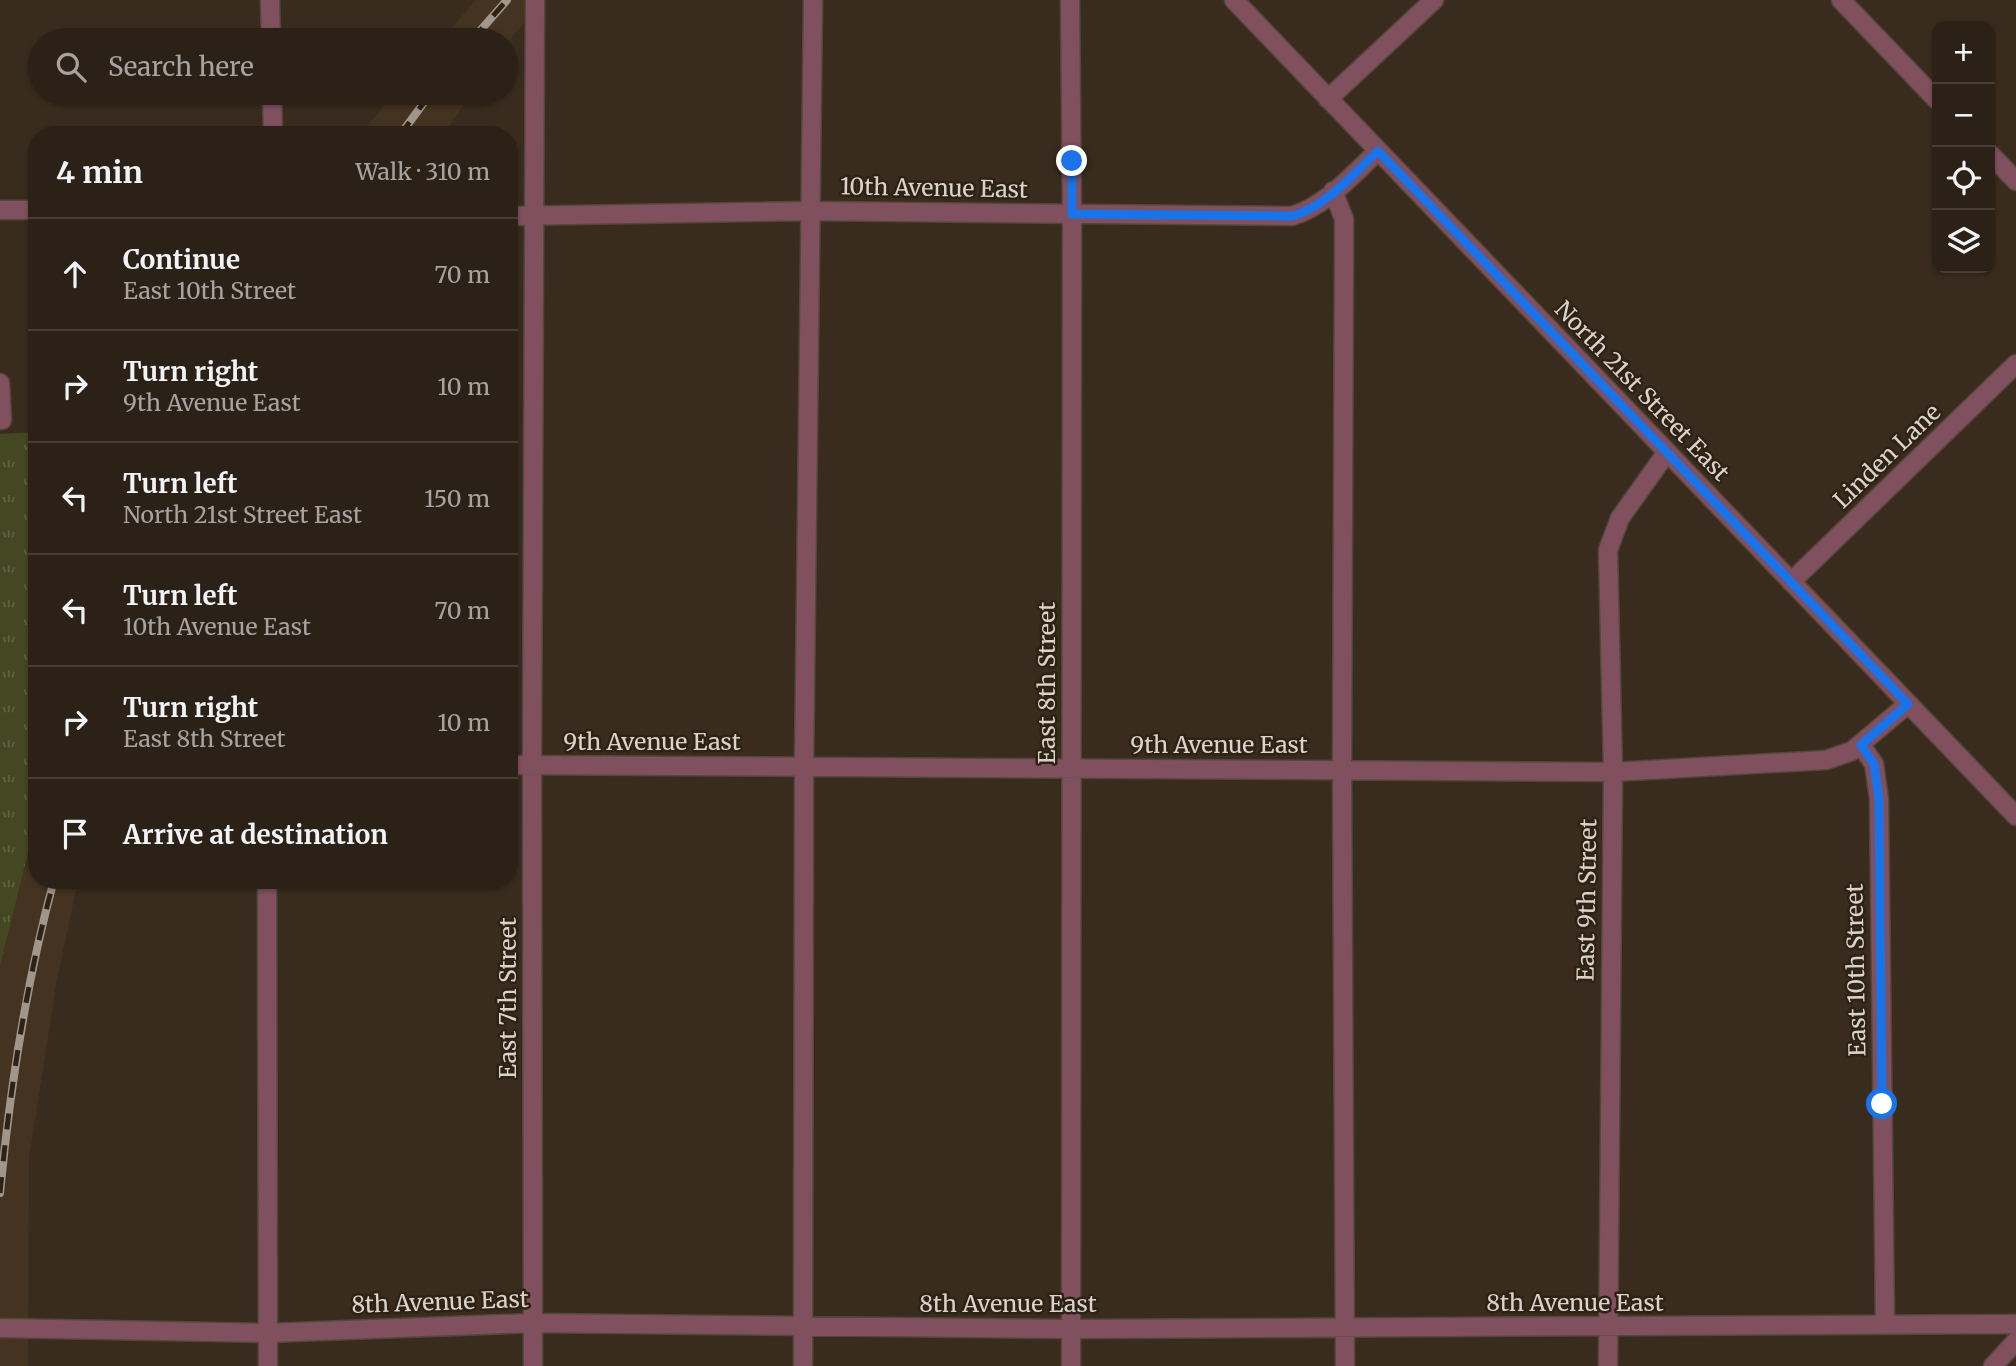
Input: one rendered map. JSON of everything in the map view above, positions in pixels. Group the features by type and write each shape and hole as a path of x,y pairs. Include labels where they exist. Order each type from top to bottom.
{"street":[{"path":"270,0 271,28"},
{"name":"East 7th Street","path":"533,1366 535,0"},
{"path":"803,1366 804,767 813,0"},
{"name":"East 8th Street","path":"1070,0 1071,1366"},
{"name":"North 21st Street East","path":"1234,0 2016,816"},
{"path":"1328,99 1434,0"},
{"path":"1841,0 1932,95"},
{"path":"272,105 272,126"},
{"name":"10th Avenue East","path":"518,216 810,211 1292,216 1310,209 1378,151"},
{"path":"1995,159 2016,181"},
{"path":"1333,191 1344,219 1342,770 1345,1366"},
{"path":"0,210 28,210"},
{"name":"Linden Lane","path":"1791,582 2016,364"},
{"path":"0,383 2,420"},
{"name":"East 9th Street","path":"1608,1366 1613,772 1608,550 1620,518 1667,452"},
{"name":"9th Avenue East","path":"518,765 1613,772 1811,762 1843,756 1861,745 1908,704"},
{"name":"East 10th Street","path":"1861,745 1874,764 1879,799 1885,1325"},
{"path":"267,889 268,1366"},
{"name":"8th Avenue East","path":"0,1328 268,1333 533,1323 1071,1329 2016,1324"},
{"path":"1993,1366 2016,1340"}],"shaded area":[{"path":"476,0 544,0 518,30 518,28 452,28"},
{"path":"385,105 464,105 449,126 367,126"},
{"path":"28,853 28,889 76,889 57,980 29,1158 28,1366 0,1366 0,966"}],"green space":[{"path":"28,432 28,853 0,966 0,434"}],"railway":[{"path":"482,28 507,0"},
{"path":"407,126 422,105"},
{"path":"0,1193 20,1035 52,889"}],"route":[{"path":"1072,161 1072,214 1292,216 1322,201 1378,151 1908,704 1861,745 1874,764 1879,799 1882,1104"}]}
